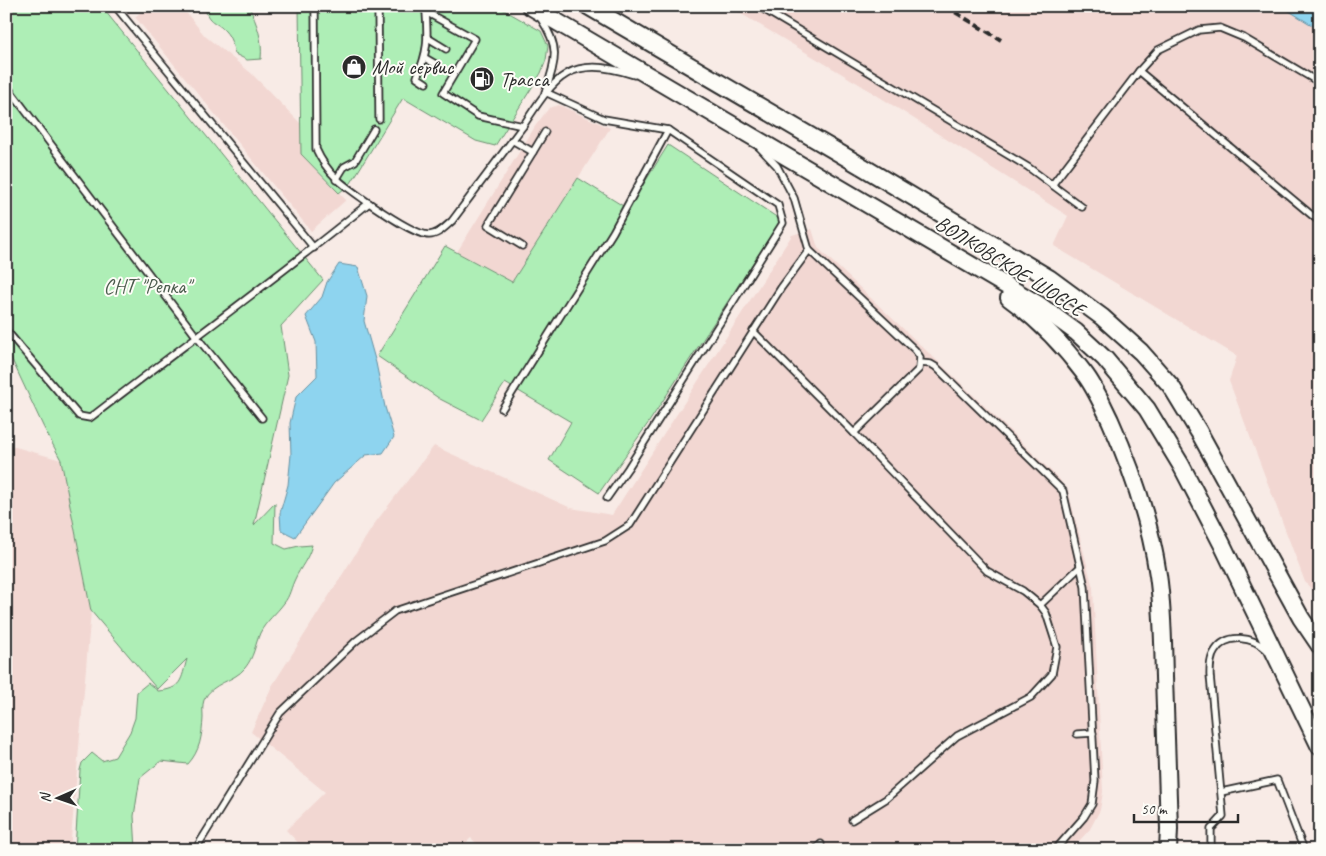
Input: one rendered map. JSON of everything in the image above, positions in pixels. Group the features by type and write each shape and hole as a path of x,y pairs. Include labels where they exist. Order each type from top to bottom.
{"main road":[{"name":"ВОЛКОВСКОЕ ШОССЕ","path":"529,6 935,243 1039,306 1076,332 1105,359 1147,409 1185,474 1222,544 1320,747"},
{"name":"ВОЛКОВСКОЕ ШОССЕ","path":"588,6 1049,278 1108,323 1141,352 1171,386 1199,432 1300,618 1320,646"},
{"path":"935,243 1029,313 1063,346 1086,374 1102,403 1121,445 1139,492 1149,528 1158,576 1162,624 1169,829 1168,850"}],"lane":[{"path":"115,6 314,248"},
{"path":"314,6 316,149 321,160 336,180 414,231 428,235 441,231 452,220 512,140 545,92 571,71 595,66 617,70 661,83"},
{"path":"378,6 379,119"},
{"path":"529,6 550,32 554,44 552,72 545,92"},
{"path":"758,6 1028,167 1082,207"},
{"path":"425,9 428,38 425,58 417,77 426,83"},
{"path":"425,9 475,39 443,93"},
{"path":"1052,185 1158,50 1199,30 1220,28 1244,38 1320,83"},
{"path":"428,38 446,49"},
{"path":"457,55 463,59"},
{"path":"425,58 436,65"},
{"path":"447,71 454,75"},
{"path":"1140,71 1320,222"},
{"path":"6,85 196,336 262,418"},
{"path":"436,89 478,116 522,126"},
{"path":"545,92 604,119 668,130 778,205 783,223 628,468 607,498"},
{"path":"336,180 344,167 355,161 374,129"},
{"path":"502,409 613,232 668,130"},
{"path":"522,246 488,225 545,132"},
{"path":"745,132 777,166 794,198 809,250 915,350 920,357 919,369 854,433"},
{"path":"512,140 532,152"},
{"path":"6,330 79,416 90,418 314,248 369,203"},
{"path":"194,850 280,712 356,641 395,611 605,541 630,524 781,288 809,250"},
{"path":"753,331 986,570 1023,591 1040,605 1046,612 1057,646 1052,674 1031,697 957,736 886,799 852,820"},
{"path":"920,363 936,367 1063,491 1085,587 1095,781 1092,804 1055,850"},
{"path":"1040,605 1080,567"},
{"path":"1213,850 1211,829 1223,816 1210,662 1214,652 1221,644 1231,639 1242,638 1255,641 1266,648 1280,664"},
{"path":"1077,734 1093,733"},
{"path":"1221,792 1277,780 1304,850"},
{"path":"1169,829 1174,850"},
{"path":"815,850 821,844"}],"shaded area":[{"path":"148,6 181,6 205,36 251,73 301,124 301,154 346,200 311,231 135,17"},
{"path":"728,6 1320,6 1320,599 1305,582 1229,381 1237,356 1054,246 1068,216 859,84"},
{"path":"559,105 610,128 512,282 457,252 536,125 549,108"},
{"path":"812,229 818,248 970,392 1059,479 1068,491 1093,588 1103,792 1100,810 1090,829 1071,850 483,850 471,838 458,850 305,850 286,830 325,792 251,732 272,686 375,523 434,446 571,508 612,515 792,235"},
{"path":"12,446 61,460 91,611 70,850 6,850 6,447"}],"green space":[{"name":"СНТ \"Репка\"","path":"6,6 101,6 323,280 281,326 288,375 254,525 275,503 274,543 286,549 312,545 286,600 260,633 248,664 240,673 212,689 204,700 201,737 192,759 188,764 161,761 140,778 134,816 136,850 75,850 80,770 82,763 92,753 102,761 115,757 130,732 135,718 137,692 148,683 158,691 176,686 182,678 187,659 157,689 91,611 61,460 6,347"},
{"path":"205,6 249,6 260,38 261,59 247,60 235,54 229,36 210,19"},
{"path":"299,6 497,6 541,31 548,46 546,60 541,73 495,146 476,141 403,98 351,183 339,193 301,154"},
{"path":"668,145 781,220 649,422 599,493 549,460 571,422 505,383 481,420 440,399 377,356 445,246 512,282 578,178 628,209"}],"water":[{"path":"1281,6 1320,6 1320,30"},
{"path":"339,264 358,267 367,296 364,321 394,437 383,453 366,455 334,483 295,537 281,530 280,513 288,485 291,455 290,423 296,397 317,376 316,342 306,316 322,297 327,282"}],"railway":[{"path":"945,6 1001,40"}],"place":[{"name":"Мой сервис","path":"354,67"},
{"name":"Трасса","path":"482,79"}]}
